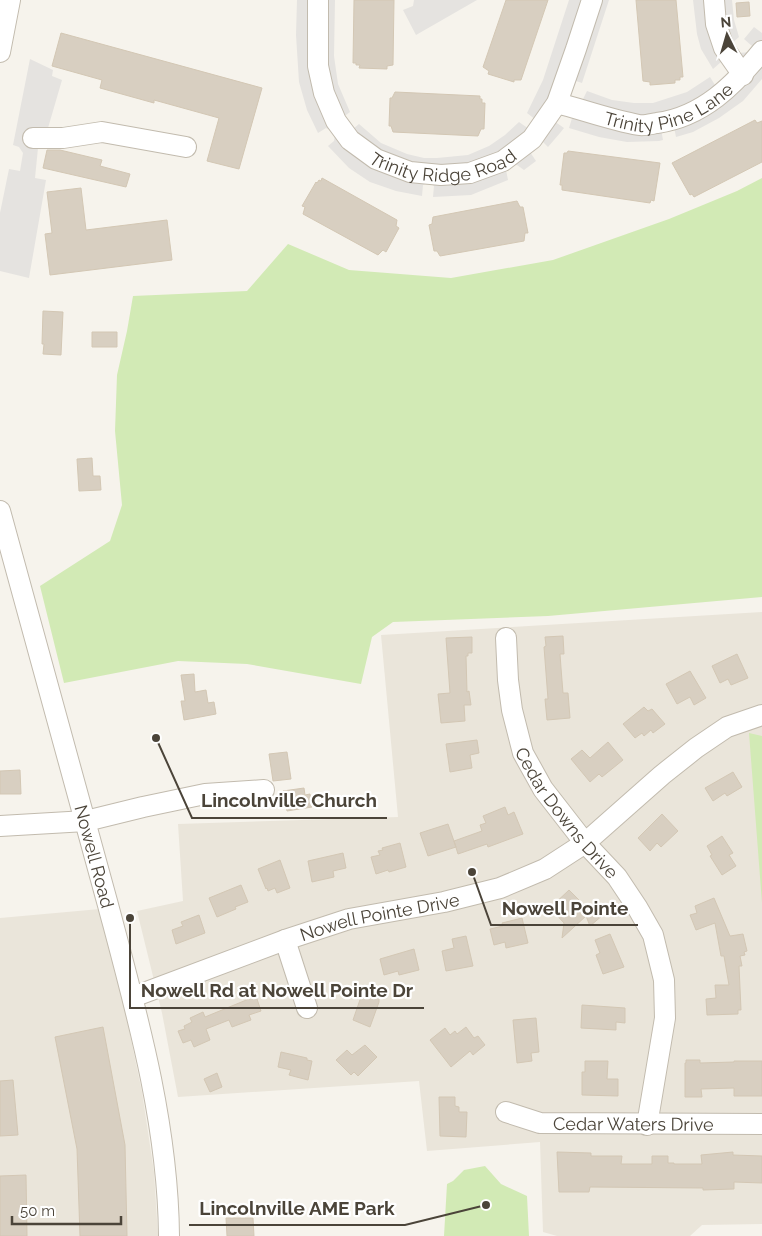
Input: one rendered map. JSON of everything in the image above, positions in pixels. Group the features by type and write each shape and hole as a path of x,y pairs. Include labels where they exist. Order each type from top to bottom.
{"street":[{"path":"0,52 10,0"},
{"name":"Trinity Ridge Road","path":"318,0 318,66 324,94 336,121 350,140 376,159 410,172 441,175 470,173 503,161 532,139 557,102 592,0"},
{"path":"714,0 716,24 724,48 742,75"},
{"name":"Trinity Pine Lane","path":"557,102 640,125 666,122 692,113 722,94 742,75 762,51"},
{"path":"33,138 63,138 102,132 186,147"},
{"name":"Nowell Road","path":"0,511 6,556 86,821 133,996 159,1122 166,1188 168,1236"},
{"name":"Cedar Downs Drive","path":"506,638 512,710 523,753 543,790 585,843 617,877 653,935 664,980 665,1018 647,1125"},
{"name":"Nowell Pointe Drive","path":"133,996 285,940 350,919 444,902 500,888 545,869 585,843 662,775 696,748 727,727 761,715"},
{"path":"0,826 86,821 205,794 264,790"},
{"path":"285,940 307,1008"},
{"name":"Cedar Waters Drive","path":"506,1112 540,1123 647,1125 762,1124"}],"shaded area":[{"path":"297,0 335,0 334,56 338,84 350,112 342,118 353,129 359,124 381,143 407,154 424,158 468,155 489,146 519,122 529,129 536,120 527,113 543,80 569,0 609,0 582,83 573,80 569,94 579,100 583,99 587,91 612,100 653,103 687,92 710,77 715,85 726,80 729,73 727,65 721,62 713,69 701,49 697,34 693,0 732,0 734,20 739,37 731,44 739,53 750,52 752,46 744,39 754,27 762,33 762,79 743,101 719,118 693,132 676,137 674,127 661,129 663,140 659,141 627,142 599,137 569,128 573,115 564,111 554,121 564,128 560,133 548,147 541,140 530,152 536,161 524,170 513,164 506,170 508,180 471,195 433,197 434,186 427,183 423,185 422,196 396,191 370,182 349,168 328,146 334,141 335,135 330,130 326,128 318,133 307,110 299,82 296,35"},
{"path":"414,0 477,0 416,35 403,10 413,6"},
{"path":"30,59 53,70 52,76 62,80 48,128 38,148 35,178 46,180 29,278 0,271 0,213 9,169 20,171 23,153 19,147 13,145"},
{"path":"762,612 762,1224 702,1225 690,1236 557,1236 543,1232 540,1142 427,1151 419,1081 178,1097 162,1013 137,911 183,901 178,824 398,817 381,635"},
{"path":"100,909 123,1001 142,1092 154,1172 158,1236 0,1236 0,918"}],"green space":[{"path":"762,178 762,597 548,616 393,622 372,637 361,684 247,664 178,661 64,683 40,586 110,541 122,505 115,431 117,375 133,296 247,291 288,244 349,270 451,278 553,260 669,219 737,191"},
{"path":"749,733 762,736 762,903"},
{"path":"485,1166 501,1184 527,1196 529,1236 444,1236 447,1184 464,1170"}],"building":[{"path":"354,0 394,0 393,65 387,66 387,69 359,68 360,65 353,63"},
{"path":"506,0 548,0 521,80 514,80 514,82 488,74 489,71 483,67"},
{"path":"636,0 676,0 683,77 680,77 680,80 675,80 675,83 650,85 650,82 643,81"},
{"path":"749,2 750,16 737,17 736,3"},
{"path":"61,33 262,88 239,169 207,161 219,118 154,100 154,103 100,88 102,80 52,66"},
{"path":"395,92 480,96 482,103 485,103 484,129 481,129 478,136 393,132 391,126 389,126 390,98 392,98"},
{"path":"755,120 757,123 762,121 762,162 694,197 692,194 690,195 672,163"},
{"path":"47,150 60,150 102,160 100,166 130,174 126,187 43,168"},
{"path":"568,151 660,163 654,201 651,200 650,203 562,190 562,185 560,185 564,153"},
{"path":"322,178 397,220 396,226 399,228 386,252 383,250 378,255 303,214 305,207 302,206 316,182 321,181"},
{"path":"81,188 86,230 167,220 172,260 50,275 45,234 52,233 47,192"},
{"path":"517,201 520,207 523,207 528,233 525,233 524,241 440,256 437,251 434,251 429,225 432,224 433,217"},
{"path":"43,311 63,312 61,355 43,354"},
{"path":"92,332 117,332 117,347 92,347"},
{"path":"92,458 93,476 100,476 101,490 79,491 77,459"},
{"path":"563,636 564,654 560,654 563,693 568,693 570,718 547,720 545,699 548,699 545,637"},
{"path":"472,637 472,653 468,653 468,656 466,656 467,692 469,691 471,705 464,705 465,721 441,723 438,694 450,693 446,638"},
{"path":"737,654 748,678 731,685 728,679 720,683 712,666"},
{"path":"690,671 706,698 694,705 690,697 677,704 666,684"},
{"path":"194,674 195,692 206,690 208,703 214,702 216,714 184,720 181,701 185,701 181,675"},
{"path":"644,707 648,711 652,709 665,724 653,733 651,730 644,736 642,733 635,738 623,724"},
{"path":"477,740 479,753 470,755 472,768 450,772 446,744"},
{"path":"608,742 623,760 602,777 599,774 590,782 571,759 582,750 590,758"},
{"path":"287,752 291,779 273,781 269,754"},
{"path":"20,770 21,794 0,794 0,771"},
{"path":"733,772 742,787 727,796 725,793 713,801 705,788"},
{"path":"304,788 305,795 310,794 312,807 287,811 283,791"},
{"path":"505,807 508,815 514,812 523,834 488,847 487,844 458,854 454,841 482,831 480,825 486,823 483,816"},
{"path":"662,814 678,831 661,847 657,843 650,851 638,838"},
{"path":"448,824 456,847 428,856 420,833"},
{"path":"722,836 733,853 729,855 736,866 722,875 710,856 712,855 707,846"},
{"path":"400,843 406,867 376,874 371,857 380,855 378,851 383,850 382,848"},
{"path":"343,853 346,868 333,871 334,877 312,882 308,861"},
{"path":"280,860 290,888 277,893 275,888 268,891 258,869"},
{"path":"241,885 248,902 217,917 209,898"},
{"path":"569,890 590,911 595,906 603,915 590,926 586,916 562,938 564,923 550,908"},
{"path":"714,898 730,936 743,934 747,951 744,952 745,955 740,956 742,966 739,966 741,1010 738,1010 738,1014 707,1015 706,999 716,998 715,985 729,985 724,956 721,956 715,923 696,930 690,915 697,913 695,906"},
{"path":"199,915 205,933 176,944 172,930 183,926 181,922"},
{"path":"522,918 528,943 506,948 505,942 494,945 490,929 503,926 502,923"},
{"path":"610,934 624,967 603,974 596,955 600,953 595,940"},
{"path":"466,936 473,966 446,971 442,951 454,948 452,939"},
{"path":"414,949 419,970 399,975 398,971 384,975 380,959"},
{"path":"363,991 379,998 370,1027 353,1020"},
{"path":"256,996 261,1011 249,1015 251,1020 232,1027 229,1020 206,1029 210,1040 194,1047 191,1040 183,1043 178,1031 185,1029 184,1026 192,1022 190,1018 203,1012 205,1017"},
{"path":"582,1005 625,1008 625,1023 616,1022 616,1030 581,1028"},
{"path":"536,1018 539,1052 531,1053 532,1061 517,1063 513,1020"},
{"path":"103,1027 125,1145 127,1236 80,1236 77,1149 55,1037"},
{"path":"466,1027 474,1038 478,1036 485,1045 473,1055 470,1051 451,1067 430,1040 445,1028 450,1035 455,1031 457,1034"},
{"path":"365,1045 377,1057 358,1076 354,1072 351,1075 336,1060 347,1050 352,1055"},
{"path":"281,1052 312,1061 308,1080 289,1075 291,1070 278,1067"},
{"path":"686,1060 700,1060 700,1063 762,1061 762,1096 734,1096 734,1088 701,1089 702,1097 685,1097"},
{"path":"585,1061 608,1061 607,1079 618,1079 618,1096 582,1095 582,1072 585,1072"},
{"path":"217,1073 222,1087 210,1092 204,1079"},
{"path":"13,1080 18,1135 0,1136 0,1081"},
{"path":"439,1097 455,1097 455,1106 459,1107 459,1112 467,1112 466,1137 440,1136"},
{"path":"557,1152 591,1153 591,1156 622,1156 621,1164 652,1164 652,1156 668,1156 668,1163 674,1164 702,1164 701,1155 733,1152 733,1155 762,1156 762,1183 734,1182 734,1189 590,1187 589,1192 559,1192"},
{"path":"26,1175 27,1236 0,1236 0,1176"},
{"path":"226,1218 253,1218 254,1236 227,1236"}],"place":[{"name":"Lincolnville Church","path":"156,738"},
{"name":"Nowell Pointe","path":"472,872"},
{"name":"Nowell Rd at Nowell Pointe Dr","path":"130,918"},
{"name":"Lincolnville AME Park","path":"486,1205"}]}
